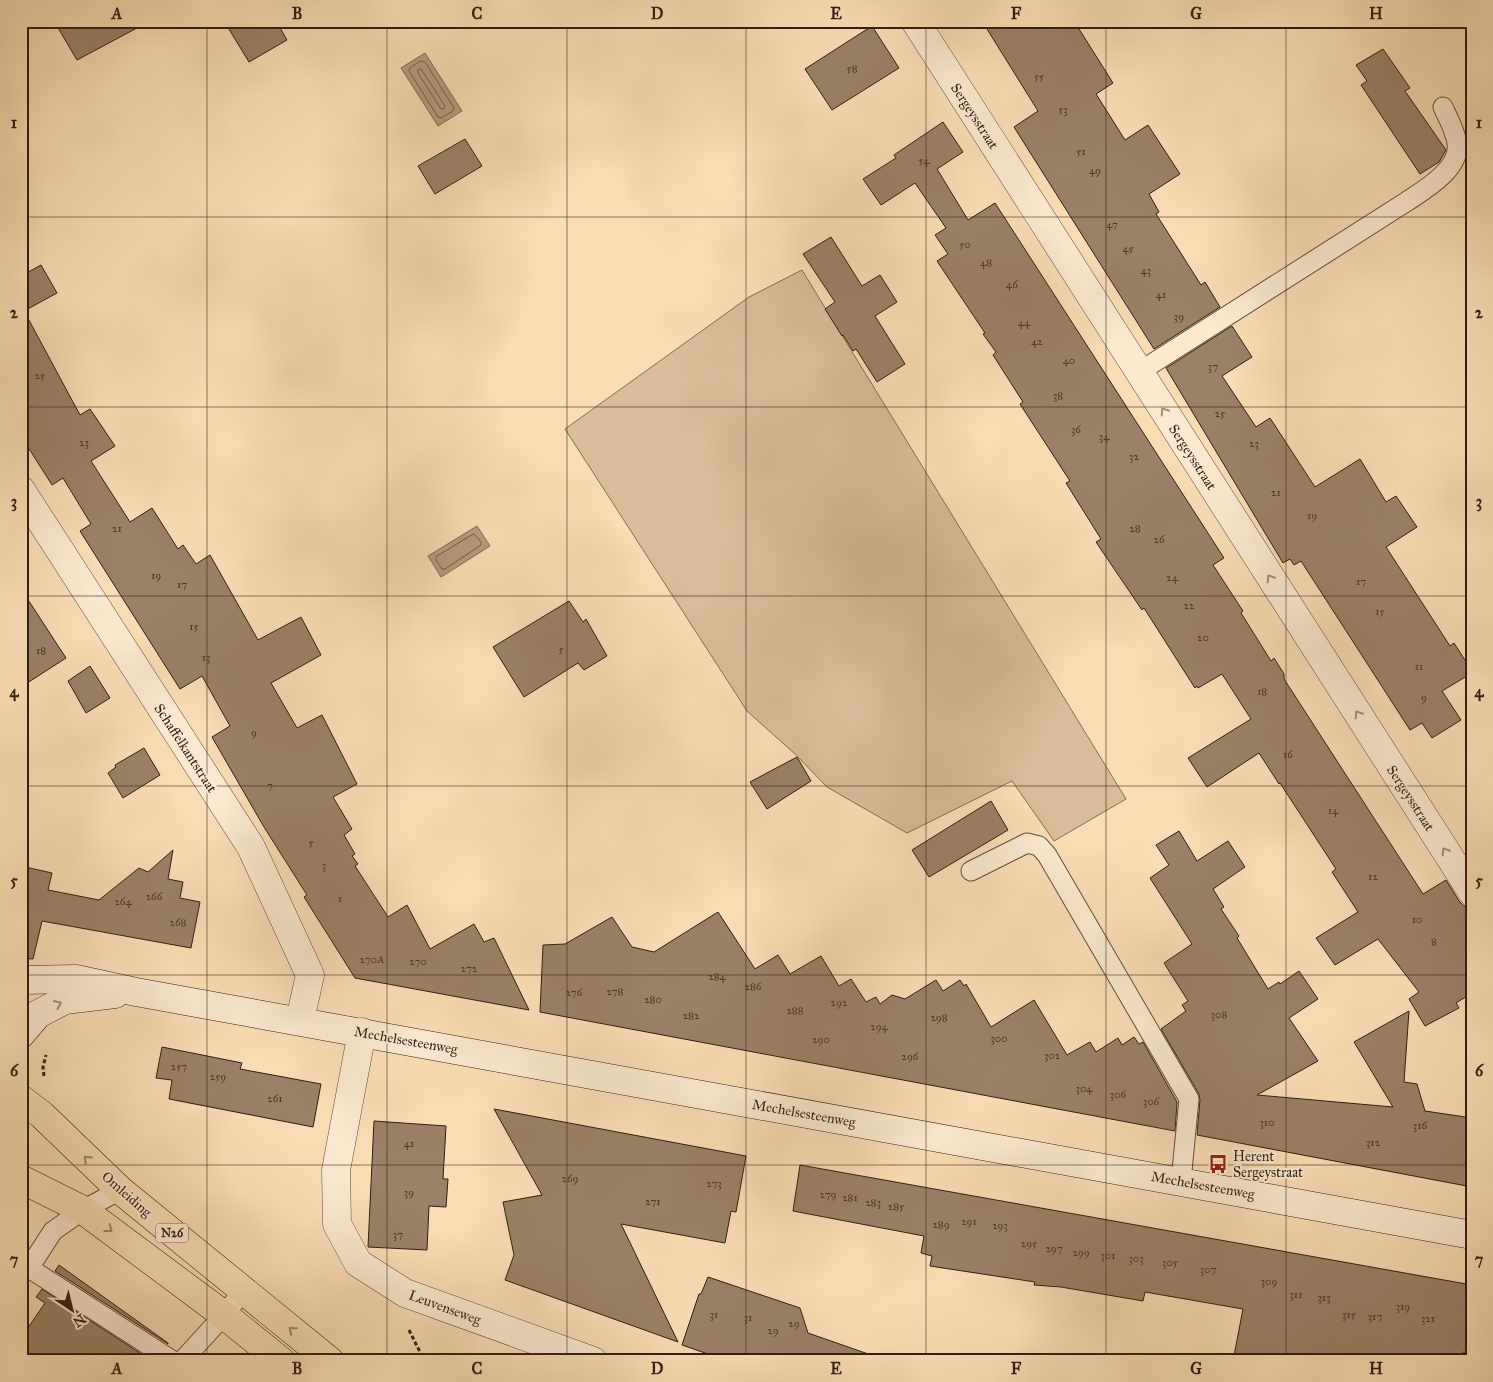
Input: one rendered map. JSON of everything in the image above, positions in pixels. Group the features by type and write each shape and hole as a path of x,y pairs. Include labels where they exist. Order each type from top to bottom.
{"main road":[{"name":"Omleiding","path":"21,1099 42,1115 120,1190 330,1361"},
{"name":"N26","path":"21,1179 83,1210 224,1315 281,1361"}],"street":[{"name":"Sergeysstraat","path":"915,21 1472,892"},
{"name":"Schaffelkantstraat","path":"21,490 250,847 310,975 300,1020"},
{"name":"Mechelsesteenweg","path":"21,980 76,979 136,992 300,1020 1472,1235"},
{"name":"Mechelsesteenweg","path":"21,1034 38,1014 65,1000 136,992"},
{"name":"Leuvenseweg","path":"362,1032 336,1170 337,1224 358,1263 405,1293 593,1361"}],"lane":[{"path":"1139,372 1406,202 1443,176 1457,152 1454,132 1443,107"},
{"path":"971,871 1027,843 1039,846 1047,856 1189,1099 1181,1182"},
{"path":"120,1190 83,1210 52,1231 29,1268 173,1361"},
{"path":"182,1361 243,1291"}],"shaded area":[{"path":"802,270 1126,799 1054,841 1012,781 907,833 827,787 795,754 747,711 565,429 749,297"}],"water":[{"path":"425,53 462,111 438,126 401,68"},
{"path":"477,526 490,546 441,577 428,556"}],"building":[{"path":"54,21 150,21 77,60"},
{"path":"224,21 276,21 287,40 249,62"},
{"path":"982,21 1074,21 1113,83 1096,94 1125,140 1148,125 1180,174 1149,194 1159,212 1156,214 1201,285 1205,282 1220,307 1154,349 1014,127 1038,111"},
{"path":"872,26 899,68 832,110 805,69"},
{"path":"1383,49 1410,88 1405,91 1446,150 1439,162 1420,174 1361,85 1367,81 1356,65"},
{"path":"943,122 963,152 937,169 968,220 995,203 1224,558 1213,565 1243,611 1241,613 1271,661 1274,658 1284,674 1284,679 1423,894 1446,880 1459,901 1464,906 1472,907 1472,993 1456,1003 1459,1008 1425,1026 1409,999 1419,992 1378,939 1335,965 1316,938 1358,912 1332,872 1336,869 1259,753 1207,787 1188,758 1251,719 1222,674 1195,688 1144,608 1142,610 1096,542 1101,539 1066,483 1070,481 1020,404 1023,402 993,355 996,352 983,334 985,333 937,261 948,254 935,235 946,228 915,183 881,205 863,179 896,158 894,155"},
{"path":"465,139 482,166 435,194 418,166"},
{"path":"831,237 862,286 880,275 897,302 875,316 905,364 877,382 856,349 853,351 825,309 835,302 803,254"},
{"path":"41,265 57,293 24,311 80,415 90,409 115,446 91,461 130,522 152,508 178,549 183,545 196,564 210,555 258,640 301,617 321,655 271,683 297,728 322,715 357,784 333,797 352,829 344,835 355,854 352,856 358,864 355,866 388,917 407,905 430,949 474,924 484,942 494,938 529,1010 355,978 304,897 307,895 264,827 212,737 230,726 202,676 180,689 80,531 91,524 63,478 52,485 21,436 21,276"},
{"path":"1232,326 1252,357 1222,376 1256,427 1270,418 1315,487 1360,459 1386,502 1396,496 1417,527 1386,547 1450,646 1454,643 1472,671 1472,673 1442,691 1461,720 1432,738 1422,723 1410,730 1301,561 1294,565 1290,559 1283,563 1166,368"},
{"path":"21,589 66,658 21,687"},
{"path":"569,601 583,622 586,619 607,656 584,670 578,663 524,697 493,647"},
{"path":"90,666 110,698 86,713 68,681"},
{"path":"144,748 160,775 123,798 108,773 116,767 115,765"},
{"path":"797,757 811,781 767,809 750,782"},
{"path":"991,801 1008,830 929,877 912,850"},
{"path":"1179,831 1197,861 1228,841 1245,867 1213,889 1224,907 1221,909 1239,936 1237,938 1268,989 1279,982 1280,984 1299,971 1318,999 1289,1018 1318,1061 1257,1095 1393,1107 1354,1042 1409,1011 1404,1082 1417,1084 1425,1111 1472,1118 1472,1187 1197,1135 1199,1094 1161,1029 1186,1011 1182,1005 1188,1001 1164,963 1192,944 1150,878 1169,865 1156,845"},
{"path":"173,850 168,879 183,882 180,898 200,902 191,948 42,921 33,959 21,958 21,866 52,873 48,890 99,900 139,868 148,872"},
{"path":"718,912 755,969 778,955 790,974 821,956 839,986 851,979 866,1002 876,997 880,1004 892,995 905,999 936,980 943,991 960,980 964,986 966,984 991,1027 1034,1000 1067,1055 1090,1042 1096,1052 1118,1038 1122,1045 1134,1037 1139,1044 1143,1042 1177,1102 1175,1131 540,1012 543,945 565,944 612,917 632,947 654,952"},
{"path":"162,1047 242,1063 240,1069 321,1084 313,1127 169,1099 172,1080 156,1078"},
{"path":"494,1109 746,1156 736,1212 731,1211 725,1243 621,1224 678,1342 505,1280 514,1255 503,1202 542,1195"},
{"path":"374,1121 446,1126 443,1179 448,1179 446,1207 429,1206 427,1250 368,1247"},
{"path":"800,1165 1472,1285 1472,1354 1463,1352 1461,1361 1233,1361 1243,1309 1145,1292 1143,1301 1061,1287 1034,1285 1035,1282 930,1266 932,1256 921,1253 924,1236 793,1211"},
{"path":"59,1265 168,1343 168,1344 55,1271"},
{"path":"708,1277 800,1308 808,1333 874,1356 873,1361 728,1361 682,1345 699,1294 701,1294"},
{"path":"42,1289 152,1361 21,1361 21,1338 45,1303 36,1297"}],"place":[{"name":"Herent Sergeystraat","path":"1218,1164"}]}
